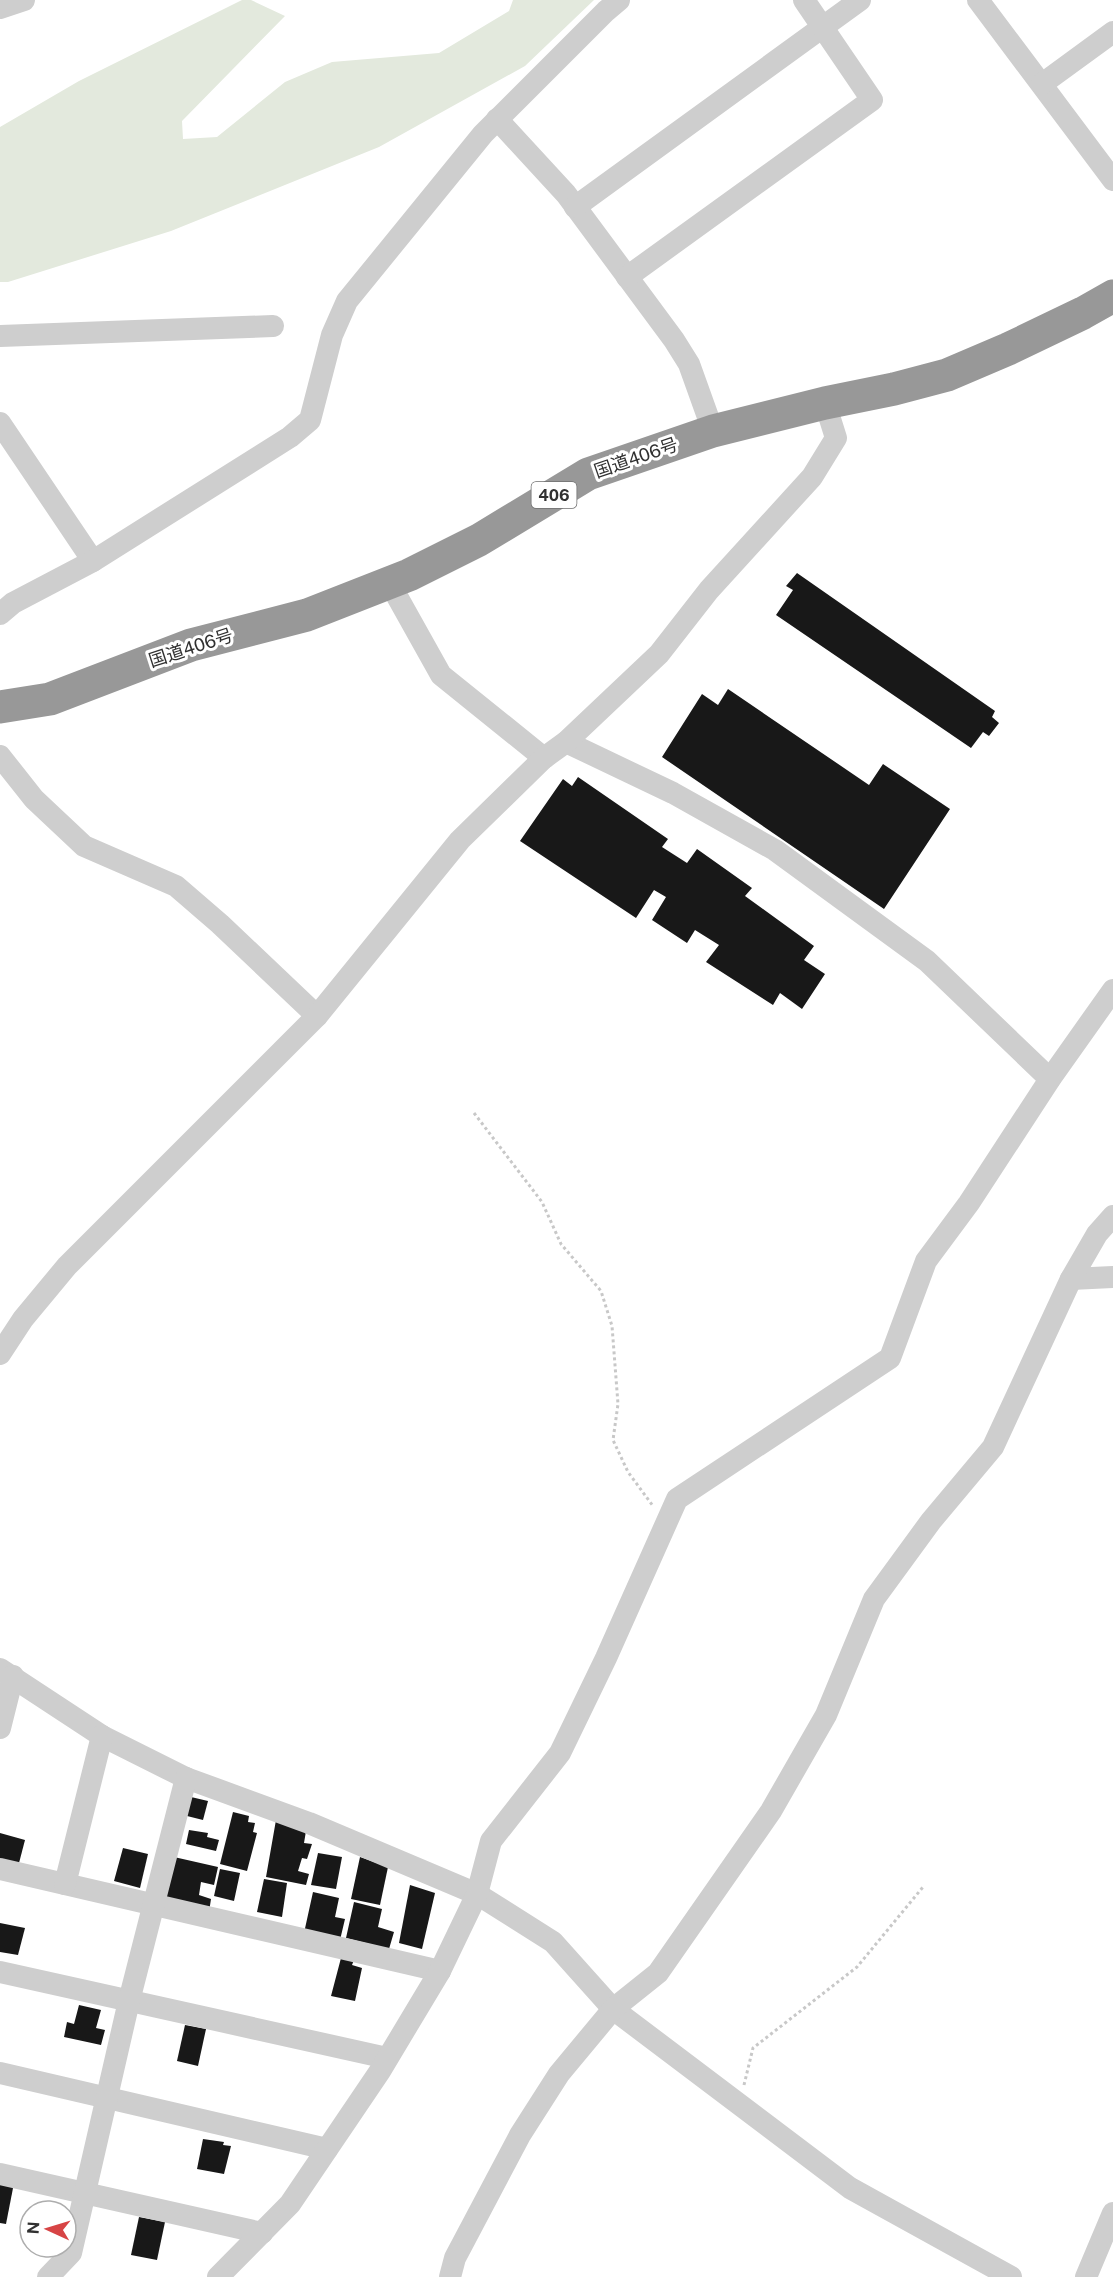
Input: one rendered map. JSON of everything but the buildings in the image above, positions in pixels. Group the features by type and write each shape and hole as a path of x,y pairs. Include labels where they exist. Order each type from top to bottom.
{"highway":[{"name":"国道406号","path":"0,707 50,699 191,645 307,615 389,582 479,540 588,474 713,431 825,403 894,390 946,375 1029,339 1113,296"}],"street":[{"path":"0,8 24,0"},
{"path":"0,614 13,603 93,561 290,437 310,420 332,335 347,301 497,118 606,10 619,0"},
{"path":"627,277 872,100 804,0"},
{"path":"575,207 860,0"},
{"path":"978,0 1113,180"},
{"path":"1042,84 1113,32"},
{"path":"497,118 575,207 674,339 689,364 713,431"},
{"path":"0,336 273,326"},
{"path":"0,1354 23,1319 67,1266 317,1016 460,840 544,758 566,742 659,654 709,590 812,477 836,438 825,403"},
{"path":"0,423 93,561"},
{"path":"389,582 441,675 544,758"},
{"path":"566,742 673,793 775,850 927,961 1050,1079"},
{"path":"0,756 34,799 84,846 176,886 220,924 317,1016"},
{"path":"218,2277 290,2204 387,2058 440,1971 477,1894 491,1841 560,1754 677,1499 891,1358 926,1261 969,1203 1050,1079 1113,990"},
{"path":"450,2277 455,2258 520,2134 559,2073 613,2008 658,1973 771,1811 826,1715 874,1599 931,1521 993,1447 1071,1279 1097,1234 1113,1216"},
{"path":"1071,1279 1113,1276"},
{"path":"0,1728 6,1673 102,1736 186,1778 309,1823 477,1894 553,1942 613,2008 850,2188 1011,2277"},
{"path":"65,1884 102,1736"},
{"path":"48,2277 71,2253 152,1906 186,1778"},
{"path":"0,1869 440,1971"},
{"path":"0,1972 387,2058"},
{"path":"0,2073 327,2149"},
{"path":"0,2174 262,2233"},
{"path":"1086,2277 1113,2213"}],"path":[{"path":"474,1113 542,1202 561,1244 601,1292 612,1326 618,1404 614,1440 628,1472 667,1524"},
{"path":"740,2104 753,2048 857,1967 923,1887"}],"shaded area":[{"path":"242,0 251,0 285,16 182,121 183,139 217,137 285,82 332,62 439,53 509,11 513,0 594,0 525,66 379,147 171,231 8,282 0,282 0,127 79,81"}]}
